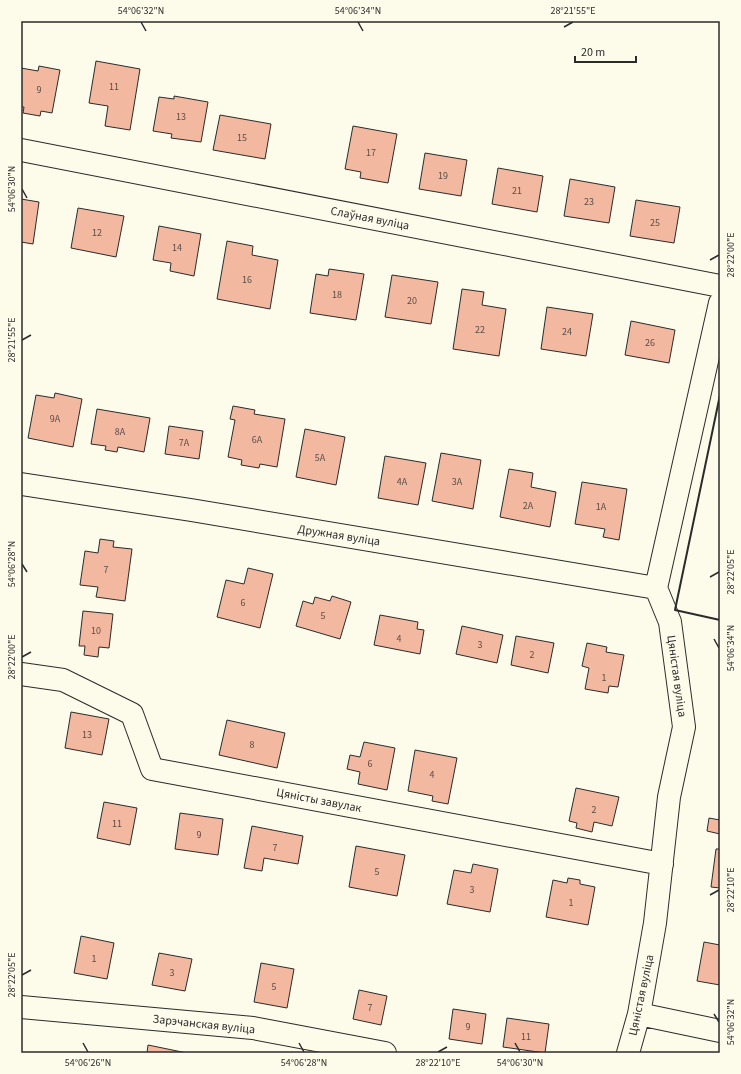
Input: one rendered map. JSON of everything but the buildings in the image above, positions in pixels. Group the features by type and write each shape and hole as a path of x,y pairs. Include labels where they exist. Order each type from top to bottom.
{"street":[{"name":"Слаўная вуліца","path":"21,150 720,286"},
{"path":"656,588 720,303"},
{"name":"Дружная вуліца","path":"21,484 191,510 656,588"},
{"name":"Цяністая вуліца","path":"628,1053 638,1014 655,923 669,797 684,727 670,622 656,588"},
{"name":"Цяністы завулак","path":"21,674 63,680 132,714 152,769 662,864"},
{"name":"Зарэчанская вуліца","path":"21,1007 253,1028 385,1053"},
{"path":"638,1014 720,1031"}],"wall":[{"path":"720,395 675,610 720,620"}]}
